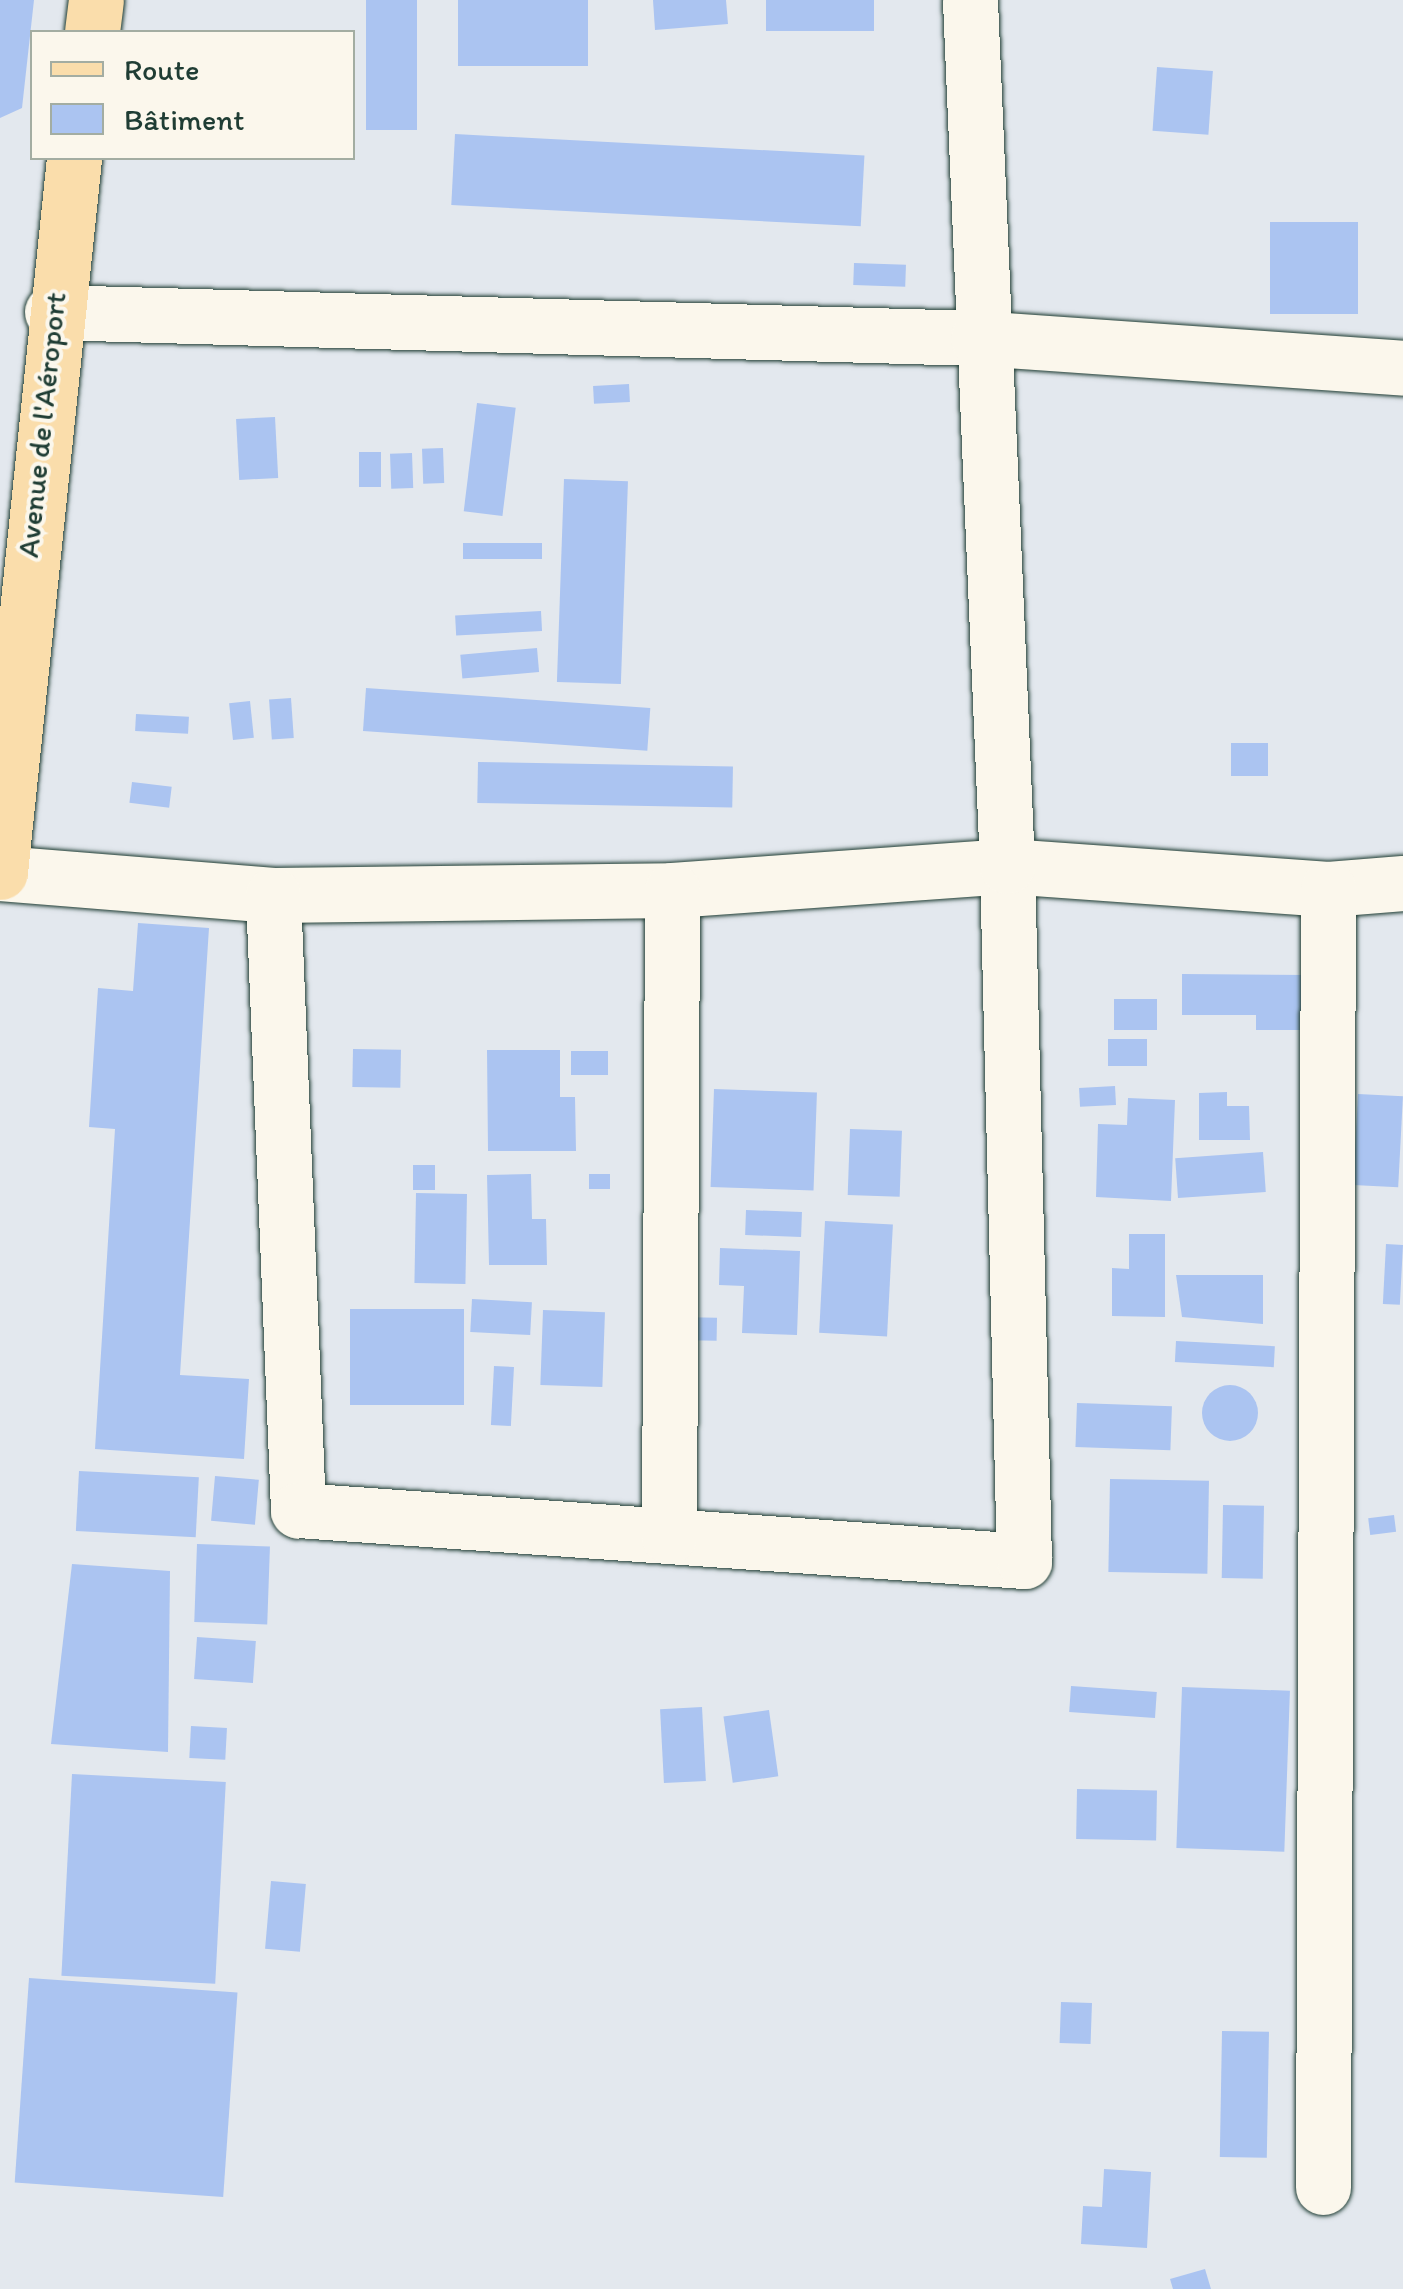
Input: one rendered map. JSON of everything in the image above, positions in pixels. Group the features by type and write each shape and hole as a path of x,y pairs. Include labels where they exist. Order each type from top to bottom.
{"main road":[{"path":"92,30 96,0"},
{"name":"Avenue de l'Aéroport","path":"0,873 52,312 74,160"}],"street":[{"path":"273,895 298,1510 1024,1561 1008,866 978,338 970,0"},
{"path":"52,312 978,338 1403,368"},
{"path":"0,873 273,895 672,890 1008,866 1328,889 1403,883"},
{"path":"1324,2187 1328,889"},
{"path":"669,1536 672,890"}],"building":[{"path":"0,0 34,0 22,108 0,118"},
{"path":"366,0 417,0 417,130 366,130"},
{"path":"458,0 588,0 588,66 458,66"},
{"path":"653,0 726,0 728,24 655,30"},
{"path":"766,0 874,0 874,31 766,31"},
{"path":"1157,67 1213,71 1208,135 1153,131"},
{"path":"455,134 864,155 861,226 451,205"},
{"path":"1270,222 1358,222 1358,314 1270,314"},
{"path":"854,263 906,265 905,287 853,285"},
{"path":"629,384 630,402 594,404 593,386"},
{"path":"477,403 516,408 502,516 464,511"},
{"path":"275,417 278,478 239,480 236,419"},
{"path":"443,448 444,483 423,484 422,449"},
{"path":"359,452 381,452 381,487 359,487"},
{"path":"412,453 413,488 391,489 390,454"},
{"path":"564,479 628,481 621,684 557,682"},
{"path":"463,543 542,543 542,559 463,559"},
{"path":"541,611 542,631 456,635 455,616"},
{"path":"537,648 539,672 462,679 460,655"},
{"path":"366,688 650,708 647,751 363,731"},
{"path":"291,698 294,738 272,739 269,700"},
{"path":"250,701 254,738 233,740 229,703"},
{"path":"136,714 189,717 188,734 135,731"},
{"path":"1231,743 1268,743 1268,776 1231,776"},
{"path":"478,762 733,766 732,807 477,803"},
{"path":"132,782 172,787 169,808 129,803"},
{"path":"138,923 209,928 180,1375 249,1379 244,1459 95,1449 115,1129 89,1127 98,988 133,991"},
{"path":"1182,974 1309,975 1309,1030 1256,1030 1256,1015 1182,1015"},
{"path":"1114,999 1157,999 1157,1030 1114,1030"},
{"path":"1108,1039 1147,1039 1147,1066 1108,1066"},
{"path":"353,1049 401,1050 400,1088 352,1087"},
{"path":"487,1050 560,1050 560,1097 575,1097 576,1151 488,1151"},
{"path":"571,1051 608,1051 608,1075 571,1075"},
{"path":"1115,1086 1116,1105 1080,1107 1079,1088"},
{"path":"714,1089 817,1093 814,1191 711,1187"},
{"path":"1227,1092 1227,1106 1249,1106 1250,1140 1199,1140 1199,1093"},
{"path":"1358,1094 1403,1096 1398,1187 1353,1185"},
{"path":"1128,1098 1175,1100 1171,1201 1096,1197 1098,1124 1127,1125"},
{"path":"850,1129 902,1131 900,1197 848,1195"},
{"path":"1263,1152 1266,1192 1178,1198 1175,1158"},
{"path":"413,1165 435,1165 435,1190 413,1190"},
{"path":"531,1174 532,1219 546,1219 547,1265 489,1265 487,1175"},
{"path":"589,1174 610,1174 610,1189 589,1189"},
{"path":"416,1193 467,1194 465,1284 414,1283"},
{"path":"746,1210 802,1212 801,1237 745,1235"},
{"path":"825,1221 893,1225 887,1336 819,1333"},
{"path":"1129,1234 1165,1234 1165,1317 1112,1316 1112,1268 1129,1269"},
{"path":"1386,1244 1403,1245 1400,1305 1383,1304"},
{"path":"720,1248 800,1251 797,1335 742,1333 744,1286 719,1285"},
{"path":"1176,1275 1263,1275 1263,1324 1182,1317"},
{"path":"472,1299 532,1302 530,1335 470,1332"},
{"path":"350,1309 464,1309 464,1405 350,1405"},
{"path":"543,1310 605,1312 602,1387 540,1385"},
{"path":"677,1317 717,1318 717,1341 677,1340"},
{"path":"1176,1341 1275,1346 1274,1367 1175,1362"},
{"path":"494,1366 514,1367 511,1426 491,1425"},
{"path":"1230,1385 1250,1393 1258,1413 1250,1433 1230,1441 1210,1433 1202,1413 1210,1393"},
{"path":"1077,1403 1172,1406 1170,1450 1075,1447"},
{"path":"79,1471 199,1477 196,1537 76,1531"},
{"path":"215,1476 259,1480 255,1525 211,1521"},
{"path":"1110,1479 1209,1481 1207,1574 1108,1572"},
{"path":"1223,1505 1264,1506 1263,1579 1222,1578"},
{"path":"1394,1515 1396,1532 1370,1535 1368,1518"},
{"path":"197,1544 270,1547 267,1625 194,1622"},
{"path":"72,1564 170,1571 168,1752 51,1744"},
{"path":"197,1637 256,1641 253,1683 194,1679"},
{"path":"1071,1686 1157,1692 1155,1718 1069,1712"},
{"path":"1182,1687 1290,1691 1284,1852 1176,1848"},
{"path":"702,1707 706,1781 664,1783 660,1709"},
{"path":"769,1710 778,1776 733,1783 723,1716"},
{"path":"191,1726 227,1728 225,1760 189,1758"},
{"path":"72,1774 226,1782 215,1984 61,1976"},
{"path":"1077,1789 1157,1790 1156,1840 1076,1839"},
{"path":"271,1881 306,1884 300,1952 265,1949"},
{"path":"29,1978 237,1993 223,2197 15,2183"},
{"path":"1061,2002 1092,2003 1091,2044 1060,2043"},
{"path":"1222,2031 1269,2032 1267,2158 1220,2157"},
{"path":"1104,2169 1151,2172 1147,2248 1081,2244 1083,2206 1102,2207"},
{"path":"1205,2269 1211,2289 1173,2289 1170,2279"}]}
